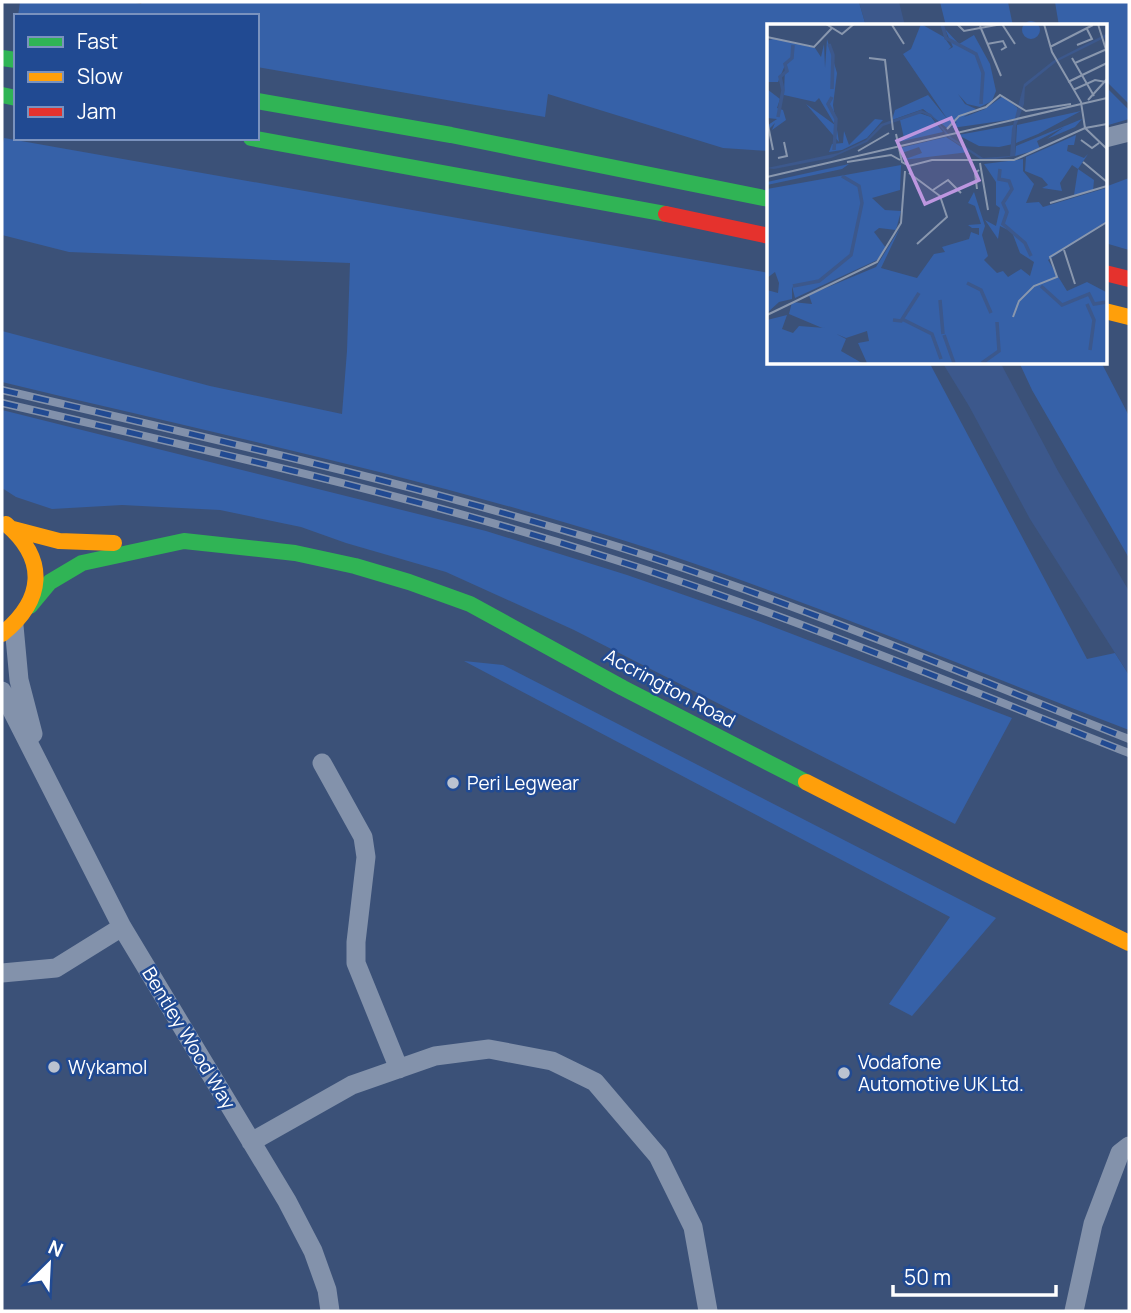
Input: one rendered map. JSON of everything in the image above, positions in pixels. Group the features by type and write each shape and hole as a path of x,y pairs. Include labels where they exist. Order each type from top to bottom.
{"highway":[{"path":"259,101 451,135 767,199"},
{"path":"259,139 640,209 767,236"},
{"path":"1106,273 1129,279"},
{"path":"1106,312 1129,317"},
{"path":"7,526 27,545 35,565 36,586 30,606"},
{"name":"Accrington Road","path":"7,526 60,541 169,543"},
{"name":"Accrington Road","path":"8,630 50,582 82,563 169,543 184,541 236,545 295,553 366,569 470,604 647,701 1129,943"}],"street":[{"path":"1106,138 1127,132"},
{"name":"Bentley Wood Way","path":"8,630 41,766"},
{"name":"Bentley Wood Way","path":"2,691 122,927 287,1201 313,1251 327,1290 330,1311"},
{"path":"322,763 363,837 366,857 356,963 400,1069"},
{"path":"2,973 56,968 122,927"},
{"path":"251,1142 352,1085 435,1056 489,1049 551,1061 595,1082 659,1156 692,1227 708,1311"},
{"path":"1074,1311 1093,1224 1120,1153 1129,1146"}],"shaded area":[{"path":"20,2 859,2 865,24 767,24 767,151 723,148 548,94 545,117 259,67 259,14 18,14"},
{"path":"859,2 899,2 904,24 865,24"},
{"path":"940,2 1008,2 1013,24 946,24"},
{"path":"1055,2 1129,2 1129,104 1106,81 1106,24 1059,24"},
{"path":"1106,87 1129,110 1129,119 1106,126"},
{"path":"4,138 767,273 767,364 930,364 1087,659 1115,653 1129,675 1129,730 776,593 657,551 413,481 2,382 2,331 210,386 342,414 350,263 69,252 2,235"},
{"path":"1129,178 1129,250 1106,243 1106,187"},
{"path":"943,364 1001,364 1058,471 1129,591 1129,675 1030,519"},
{"path":"1020,364 1102,364 1129,416 1129,558 1032,390"},
{"path":"2,410 486,531 627,575 750,618 1012,718 955,824 574,630 446,572 301,527 220,510 122,505 52,509 16,497 2,488"},
{"path":"464,661 503,665 996,918 912,1016 889,1004 950,917"}],"railway":[{"path":"2,390 381,480 606,543 804,611 1129,739"},
{"path":"2,403 381,493 606,557 804,626 1129,753"}],"traffic: fast":[{"path":"2,58 14,60"},
{"path":"2,95 14,98"},
{"path":"259,101 451,135 767,199"},
{"path":"259,139 666,214"},
{"path":"30,606 50,582 82,563 184,541 295,553 355,566 470,604 623,688 806,782"}],"traffic: slow":[{"path":"1106,311 1129,317"},
{"path":"2,634 26,608 33,594 35,580 29,552 6,524"},
{"path":"13,529 59,541 114,543"},
{"path":"806,782 1129,943"}],"traffic: jam":[{"path":"666,214 767,236"},
{"path":"1106,273 1129,279"}],"place":[{"name":"Peri Legwear","path":"453,783"},
{"name":"Wykamol","path":"54,1067"},
{"name":"Vodafone Automotive UK Ltd.","path":"844,1073"}]}
